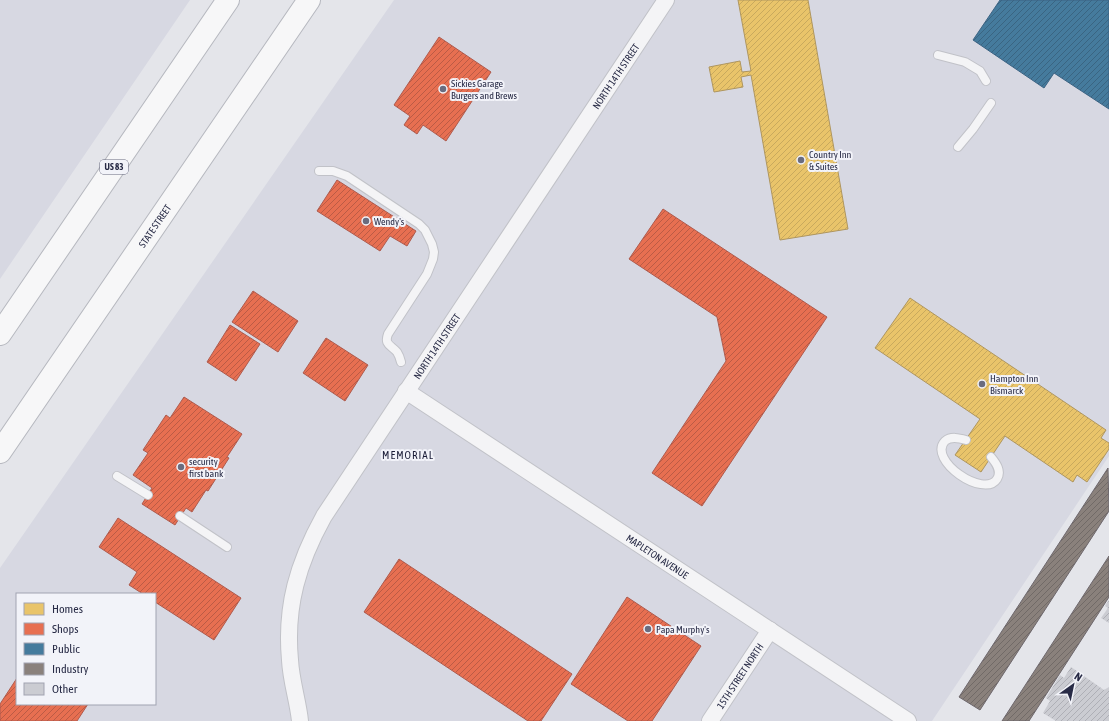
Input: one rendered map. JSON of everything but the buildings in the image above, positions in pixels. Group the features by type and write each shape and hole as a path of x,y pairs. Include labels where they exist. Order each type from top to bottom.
{"highway":[{"name":"US 83","path":"0,334 228,0"},
{"name":"STATE STREET","path":"0,452 309,0"}],"street":[{"name":"NORTH 14TH STREET","path":"300,721 290,662 288,644 289,626 296,579 313,537 324,516 406,391 666,0"},
{"name":"MAPLETON AVENUE","path":"406,391 908,721"},
{"name":"15TH STREET NORTH","path":"710,721 770,630"}],"lane":[{"path":"938,54 965,62 980,71 986,81"},
{"path":"958,147 973,129 991,103"},
{"path":"319,171 333,171 347,176 419,224 429,237 434,252 431,266 388,334 387,338 387,343 397,352 401,362"},
{"path":"966,440 952,438 945,442 941,449 943,458 958,474 969,481 979,484 995,482 999,477 999,470 997,464 991,457"},
{"path":"117,476 148,495"},
{"path":"180,516 228,547"}],"shaded area":[{"path":"0,0 190,0 0,279"},
{"path":"394,0 1109,0 1109,456 932,721 0,721 0,568"}],"place":[{"name":"Sickies Garage Burgers and Brews","path":"443,89"},
{"name":"Country Inn & Suites","path":"801,160"},
{"name":"Wendy's","path":"366,221"},
{"name":"Hampton Inn Bismarck","path":"982,384"},
{"name":"security first bank","path":"181,467"},
{"name":"Papa Murphy's","path":"648,629"}],"district":[{"name":"MEMORIAL","path":"408,455"}]}
